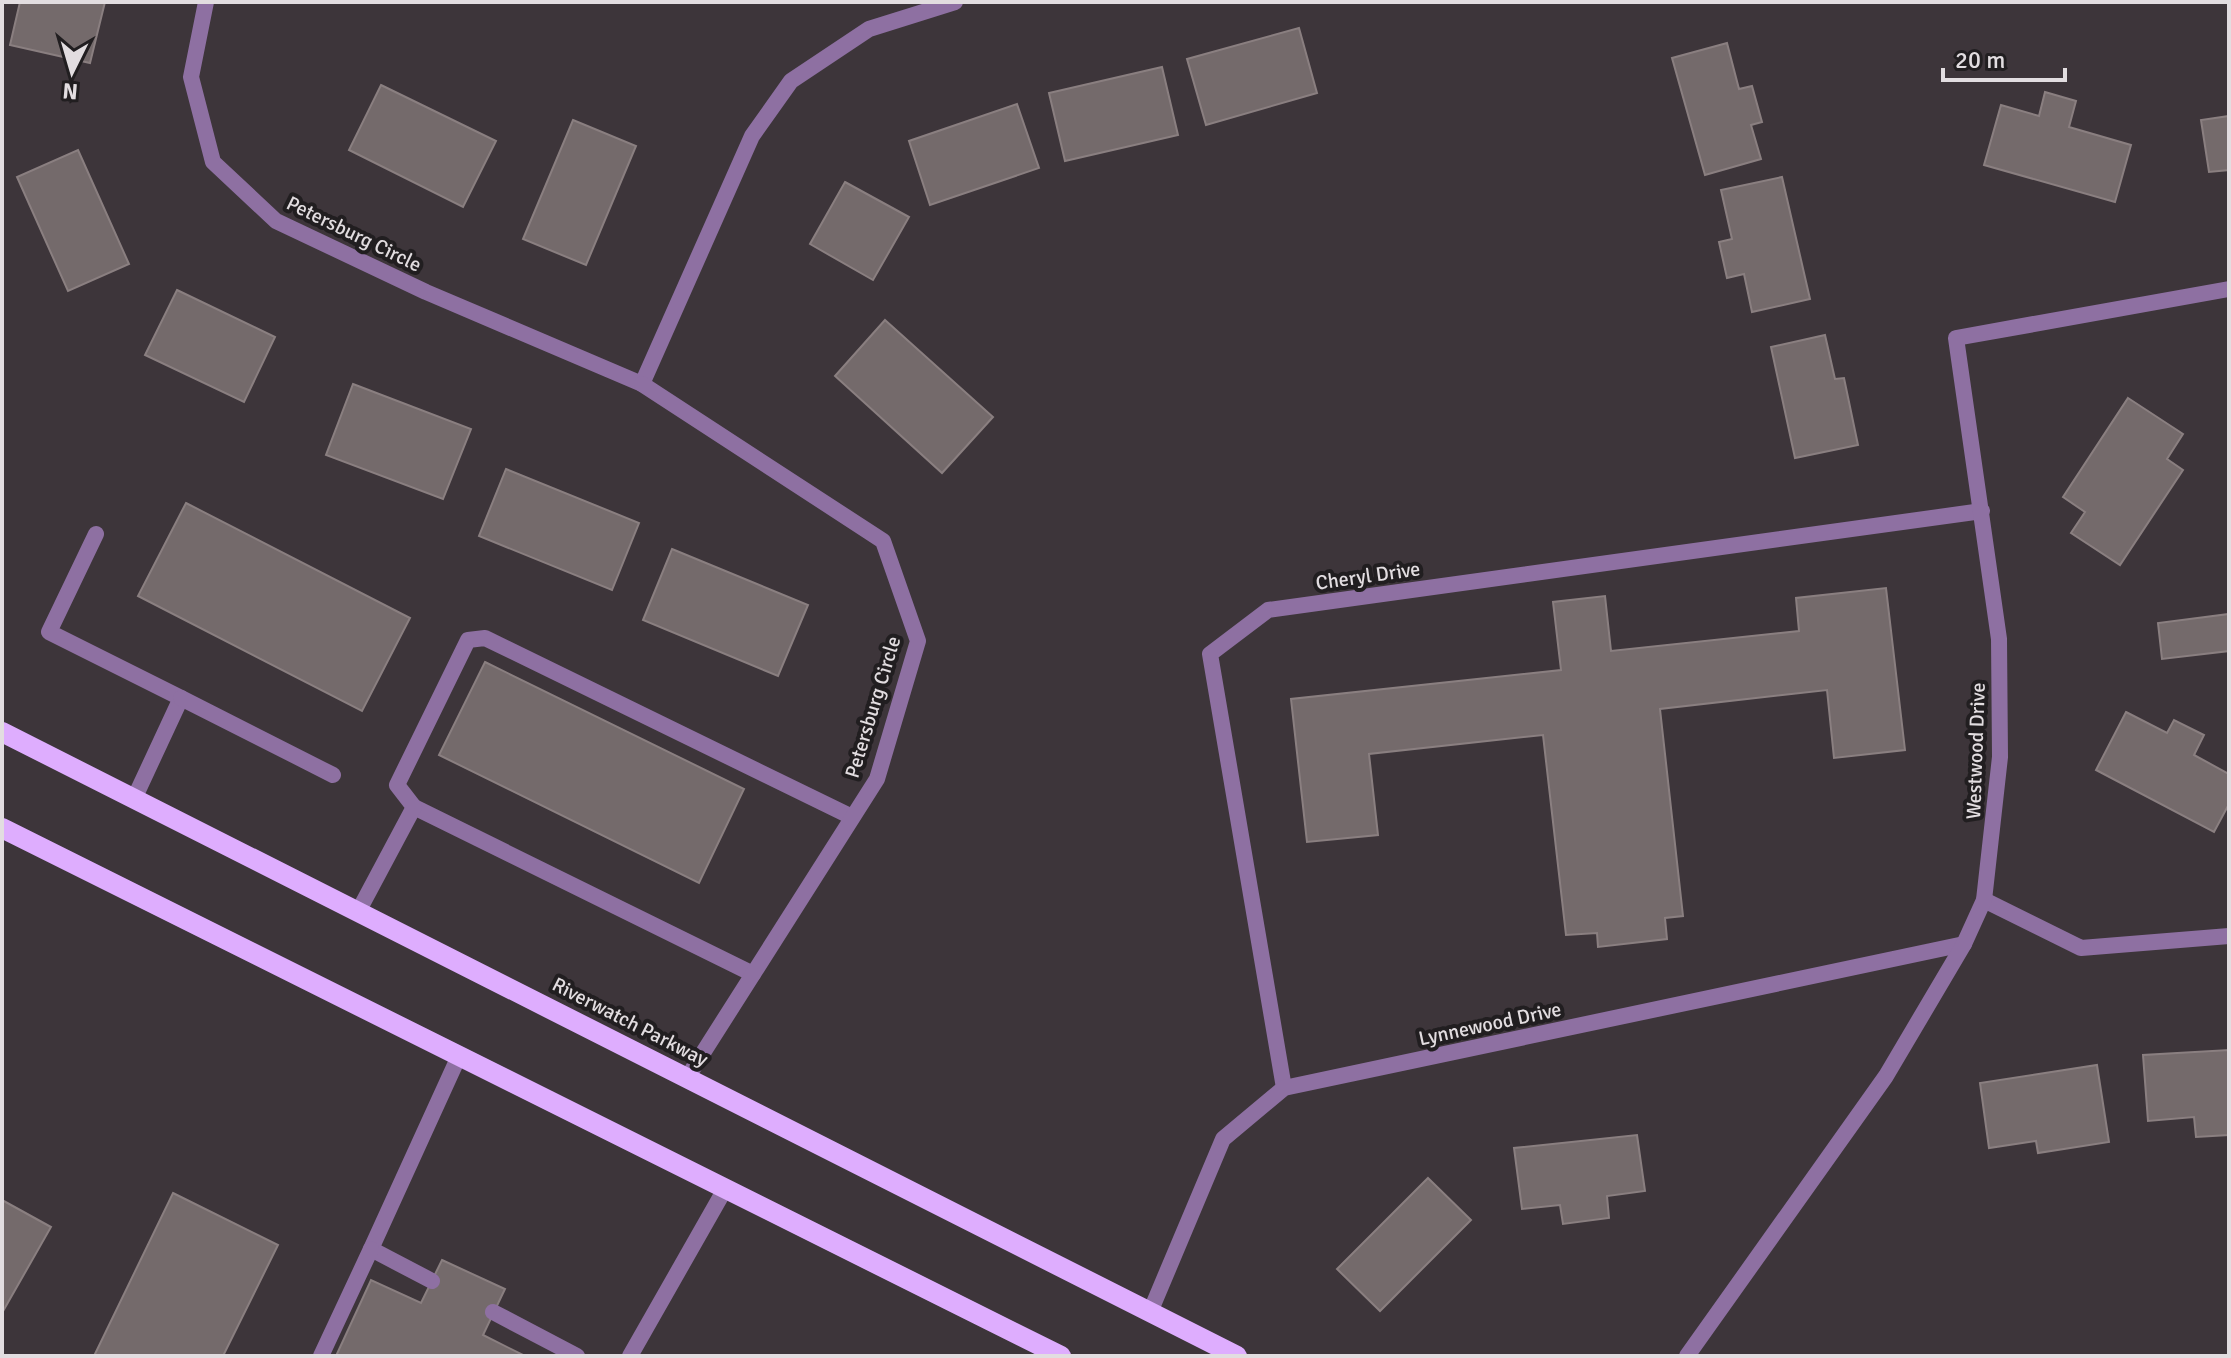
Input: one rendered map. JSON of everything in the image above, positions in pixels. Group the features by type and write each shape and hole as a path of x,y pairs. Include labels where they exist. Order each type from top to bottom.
{"main road":[{"name":"Riverwatch Parkway","path":"2,732 1237,1356"},
{"path":"2,828 1061,1356"}],"street":[{"name":"Petersburg Circle","path":"206,2 191,77 213,162 276,221 426,292 642,384 883,541 918,641 877,779 687,1078"},
{"path":"642,384 752,136 791,81 869,29 955,2"},
{"name":"Westwood Drive","path":"1687,1356 1886,1076 1964,944 1984,900 2000,744 1999,639 1956,338 2229,289"},
{"name":"Cheryl Drive","path":"1284,1088 1210,654 1268,610 1982,511"},
{"path":"96,534 49,632 333,775"},
{"path":"753,974 414,807 397,785 468,640 485,638 852,817"},
{"path":"134,799 181,698"},
{"path":"358,912 414,807"},
{"path":"1984,900 2081,948 2229,936"},
{"name":"Lynnewood Drive","path":"1151,1310 1223,1139 1284,1088 1964,944"},
{"path":"321,1356 459,1056"},
{"path":"630,1356 725,1189"},
{"path":"371,1249 432,1281"},
{"path":"493,1312 567,1354"}],"building":[{"path":"20,2 105,2 90,63 10,45"},
{"path":"1299,28 1317,93 1206,125 1187,59"},
{"path":"1727,43 1739,89 1752,86 1762,122 1751,125 1761,159 1705,175 1672,58"},
{"path":"1162,67 1178,135 1065,161 1049,93"},
{"path":"381,85 496,141 463,207 349,150"},
{"path":"2045,92 2076,101 2069,127 2131,145 2115,202 1984,165 2001,105 2039,116"},
{"path":"1017,104 1039,168 930,205 909,141"},
{"path":"2229,116 2229,170 2209,172 2201,120"},
{"path":"573,120 636,146 586,265 523,239"},
{"path":"78,150 129,264 68,291 17,177"},
{"path":"1782,177 1810,299 1752,312 1744,274 1727,278 1719,242 1732,239 1721,190"},
{"path":"845,182 909,217 873,280 810,244"},
{"path":"177,290 275,337 244,402 145,355"},
{"path":"885,320 993,417 942,473 835,376"},
{"path":"1825,335 1835,379 1844,378 1858,445 1795,458 1771,347"},
{"path":"353,384 471,429 443,499 326,455"},
{"path":"2128,398 2183,434 2167,459 2183,470 2120,565 2071,533 2085,512 2063,497"},
{"path":"506,469 639,523 612,590 479,536"},
{"path":"186,503 410,618 362,711 138,596"},
{"path":"672,549 808,605 778,676 643,620"},
{"path":"1886,588 1905,750 1834,758 1827,690 1660,709 1683,916 1665,918 1667,939 1598,947 1597,933 1566,935 1543,735 1369,754 1378,835 1307,842 1291,699 1561,670 1553,602 1605,596 1611,651 1799,631 1796,598"},
{"path":"2229,614 2229,651 2162,659 2158,623"},
{"path":"485,662 744,789 699,883 439,755"},
{"path":"2126,712 2167,733 2174,720 2204,735 2194,755 2229,774 2229,804 2214,832 2096,770"},
{"path":"2229,1050 2229,1135 2196,1137 2194,1117 2148,1121 2143,1055"},
{"path":"2097,1065 2109,1142 2038,1153 2036,1141 1989,1148 1980,1083"},
{"path":"1637,1135 1645,1191 1607,1196 1609,1218 1563,1224 1560,1205 1522,1209 1514,1148"},
{"path":"1428,1178 1471,1220 1380,1311 1337,1269"},
{"path":"173,1193 278,1245 223,1356 94,1356"},
{"path":"2,1200 51,1227 2,1313"},
{"path":"442,1260 505,1289 483,1335 525,1356 336,1356 371,1280 421,1303"}]}
